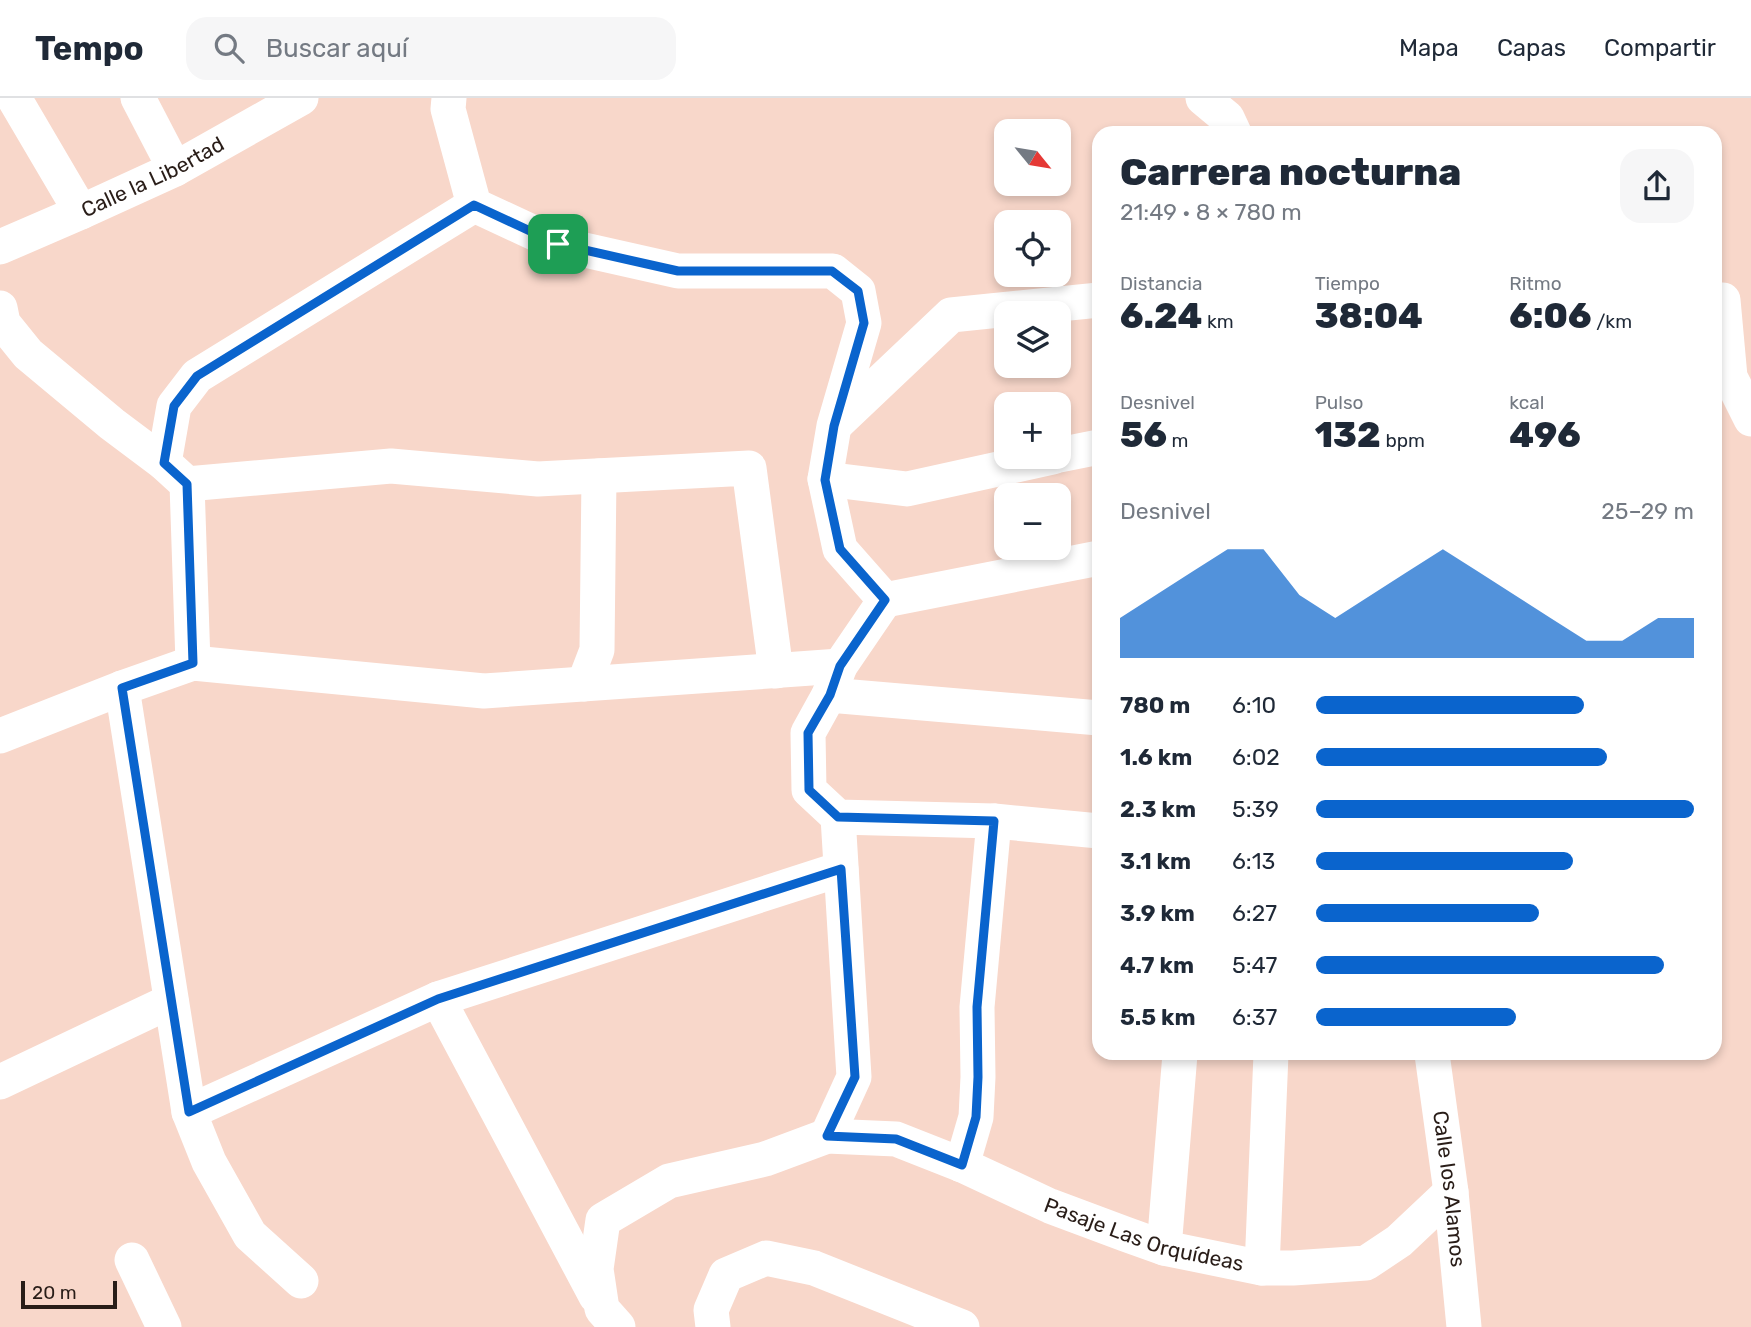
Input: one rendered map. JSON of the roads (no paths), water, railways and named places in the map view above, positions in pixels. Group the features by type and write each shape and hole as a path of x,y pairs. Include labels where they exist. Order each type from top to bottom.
{"street":[{"path":"14,98 80,212"},
{"path":"138,98 175,169"},
{"name":"Calle la Libertad","path":"0,247 175,169 301,98"},
{"path":"449,98 449,109 474,205"},
{"path":"1221,116 1244,126"},
{"path":"474,205 558,244 678,271 832,271 858,291 864,323 834,426 825,480 840,549 885,600"},
{"path":"193,663 175,474 174,406 197,376 474,205"},
{"path":"834,426 951,315 1092,301"},
{"path":"1730,303 1730,377 1751,419"},
{"path":"0,308 3,323 28,354 175,474 391,466 538,479 749,468 776,671"},
{"path":"1071,453 1092,449"},
{"path":"825,480 907,489 998,469"},
{"path":"584,684 597,650 599,476"},
{"path":"1092,559 885,600 835,680 808,733 809,790 838,817 994,821 1092,830"},
{"path":"0,736 193,663 484,691 776,671 1092,717"},
{"path":"122,688 189,1112 209,1162 250,1235 301,1281"},
{"path":"610,1318 596,1269 603,1220 668,1181 765,1159 827,1136 855,1077 838,817"},
{"path":"962,1165 976,1117 977,1007 994,821"},
{"path":"189,1112 438,999 841,869"},
{"path":"438,999 610,1318"},
{"path":"0,1082 171,1001"},
{"path":"1164,1248 1180,1060"},
{"path":"1262,1268 1271,1060"},
{"name":"Calle los Alamos","path":"1433,1060 1451,1192 1464,1327"},
{"name":"Pasaje Las Orquídeas","path":"827,1136 896,1139 962,1165 1051,1206 1164,1248 1262,1268 1366,1263 1399,1241 1451,1192"},
{"path":"713,1327 711,1310 726,1275 766,1258 814,1268 962,1327"},
{"path":"132,1260 164,1327"}]}
